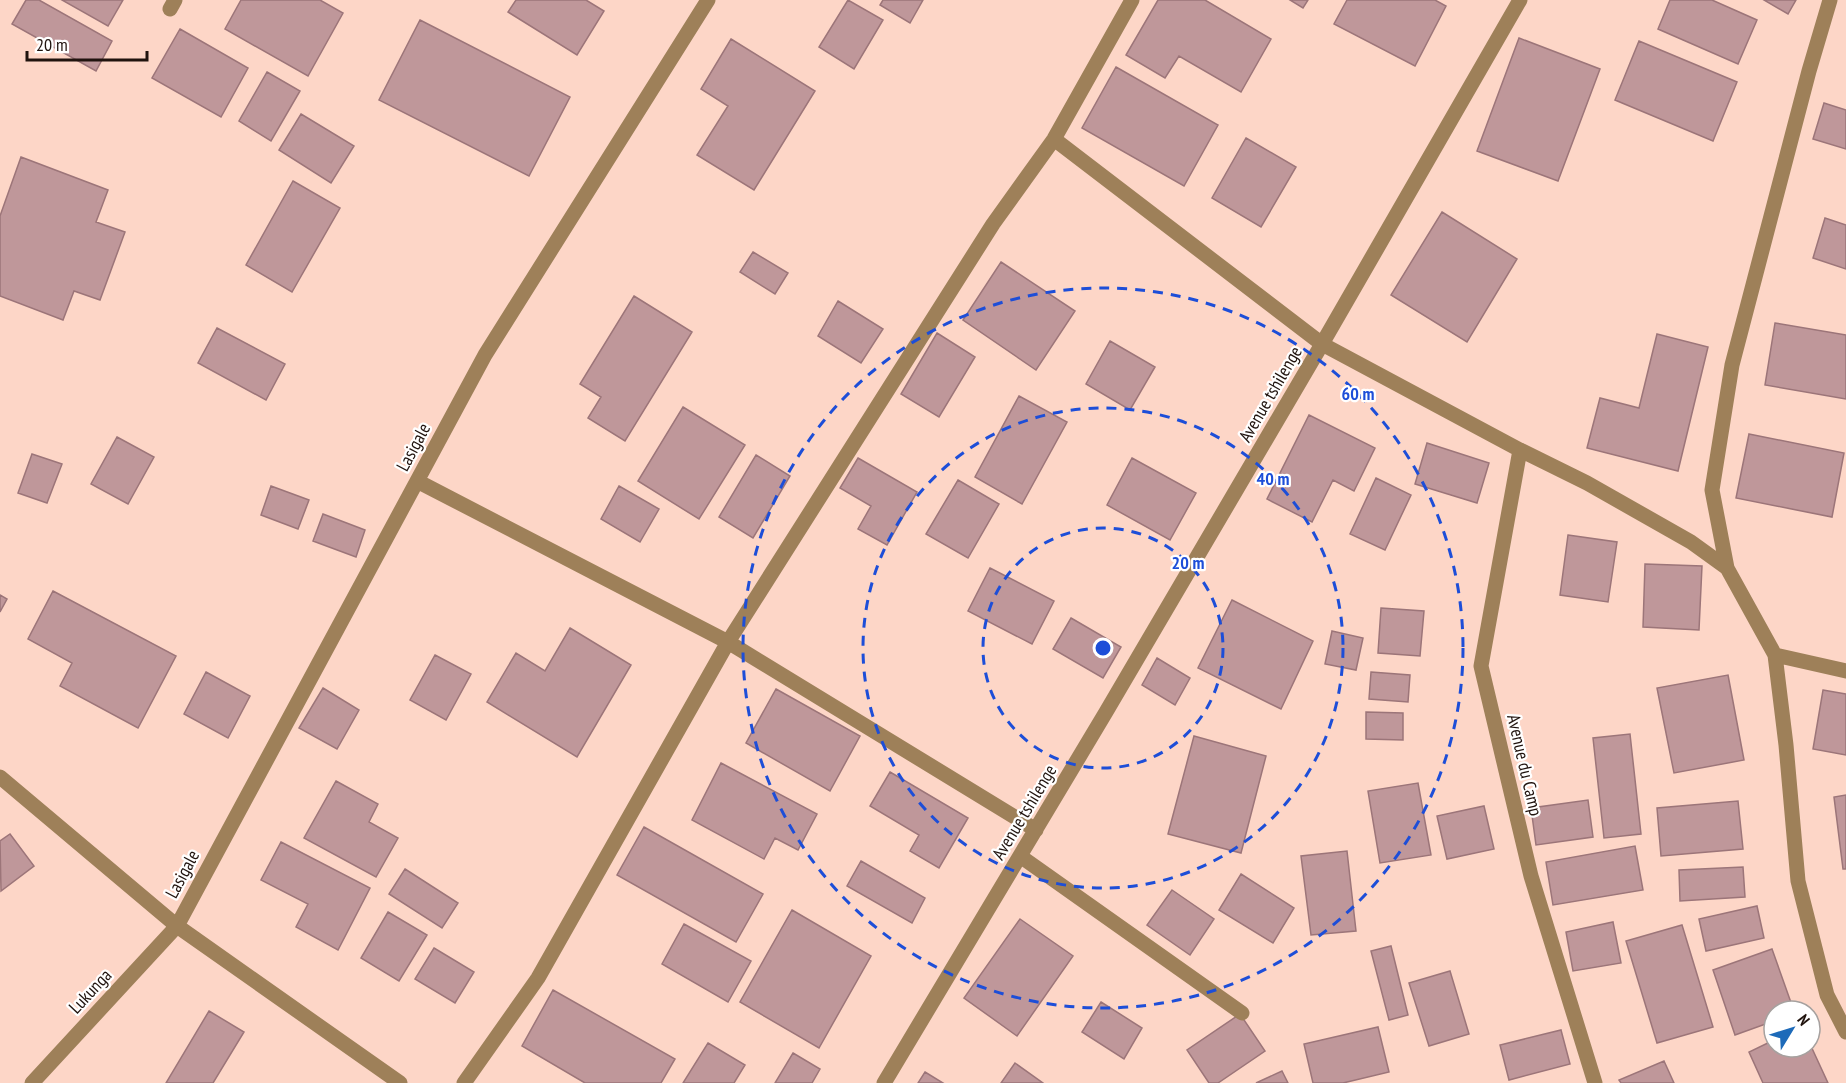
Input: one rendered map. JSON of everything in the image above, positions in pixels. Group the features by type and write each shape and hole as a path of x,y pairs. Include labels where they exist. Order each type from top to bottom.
{"street":[{"name":"Lasigale","path":"177,926 485,355 708,0"},
{"path":"464,1083 538,978 728,642 993,224 1054,139 1131,0"},
{"name":"Avenue tshilenge","path":"884,1083 1322,344 1520,0"},
{"path":"1830,0 1731,365 1712,490 1727,568 1775,655 1786,745 1798,881 1827,994 1846,1032"},
{"path":"1054,139 1322,344 1520,450 1587,483 1681,536 1727,568"},
{"name":"Avenue du Camp","path":"1520,450 1481,666 1531,876 1595,1083"},
{"path":"417,481 728,642 1036,830"},
{"path":"1775,655 1846,671"},
{"path":"0,777 177,926 400,1083"},
{"path":"1020,855 1242,1013"},
{"name":"Lukunga","path":"32,1083 177,926"}],"building":[{"path":"26,0 39,0 112,41 96,71 12,24"},
{"path":"62,0 123,0 108,26"},
{"path":"241,0 320,0 343,13 308,76 225,29"},
{"path":"516,0 586,0 604,11 577,55 508,12"},
{"path":"848,0 883,20 854,69 819,47"},
{"path":"883,0 923,0 910,23 880,5"},
{"path":"1158,0 1205,0 1271,39 1241,92 1179,56 1165,78 1126,55"},
{"path":"1290,0 1308,0 1303,8"},
{"path":"1347,0 1435,0 1446,6 1415,66 1334,24"},
{"path":"1670,0 1712,0 1757,20 1738,64 1658,29"},
{"path":"1764,0 1796,0 1788,14"},
{"path":"420,20 570,97 529,176 379,100"},
{"path":"180,29 248,68 221,117 152,78"},
{"path":"1519,38 1600,69 1558,181 1477,151"},
{"path":"731,39 815,91 754,190 697,155 728,106 701,89"},
{"path":"1639,41 1737,82 1713,141 1615,100"},
{"path":"1116,67 1218,125 1184,186 1082,128"},
{"path":"267,72 300,91 271,141 239,121"},
{"path":"1824,103 1846,110 1846,149 1813,139"},
{"path":"301,114 354,146 331,183 279,150"},
{"path":"1246,138 1296,167 1261,227 1212,198"},
{"path":"21,157 108,190 96,222 125,232 100,300 74,291 63,320 0,296 0,216"},
{"path":"293,181 340,208 292,292 246,265"},
{"path":"1442,212 1517,259 1467,342 1391,295"},
{"path":"1825,218 1846,225 1846,269 1813,258"},
{"path":"753,252 788,273 775,294 740,272"},
{"path":"1001,262 1075,311 1036,370 963,320"},
{"path":"634,296 692,332 625,441 588,418 601,397 580,384"},
{"path":"838,301 883,329 861,363 818,336"},
{"path":"1775,323 1846,335 1846,399 1765,385"},
{"path":"217,328 285,364 266,400 198,363"},
{"path":"937,333 975,357 939,417 901,394"},
{"path":"1657,334 1708,347 1678,471 1587,448 1600,398 1639,408"},
{"path":"1110,341 1155,367 1130,410 1086,384"},
{"path":"1019,396 1067,422 1022,504 975,477"},
{"path":"683,407 745,445 699,519 638,481"},
{"path":"1309,415 1375,448 1354,491 1333,480 1312,522 1267,499"},
{"path":"1749,434 1844,453 1832,517 1736,498"},
{"path":"117,437 154,457 128,504 91,484"},
{"path":"1427,443 1489,463 1477,503 1415,484"},
{"path":"32,454 62,464 47,503 18,493"},
{"path":"756,455 790,476 753,538 719,517"},
{"path":"858,458 917,492 887,545 858,529 871,506 840,488"},
{"path":"1132,458 1196,493 1170,540 1107,505"},
{"path":"1376,478 1411,495 1385,550 1350,534"},
{"path":"958,480 999,504 968,558 926,534"},
{"path":"271,486 309,500 298,529 261,515"},
{"path":"619,486 659,509 640,542 601,519"},
{"path":"323,514 365,530 356,557 313,541"},
{"path":"1568,535 1617,542 1608,602 1560,595"},
{"path":"1645,564 1702,566 1699,630 1643,627"},
{"path":"990,568 1054,601 1032,644 968,611"},
{"path":"53,591 176,656 138,728 60,686 72,663 28,639"},
{"path":"0,595 7,599 0,612"},
{"path":"1232,600 1313,641 1281,709 1198,668"},
{"path":"1381,608 1424,611 1420,656 1378,653"},
{"path":"1071,618 1121,647 1103,678 1053,649"},
{"path":"570,628 631,665 577,757 487,702 516,653 545,671"},
{"path":"1332,631 1363,638 1356,670 1325,664"},
{"path":"435,655 471,674 446,720 410,700"},
{"path":"1157,658 1190,678 1175,705 1142,685"},
{"path":"206,672 250,696 228,738 184,714"},
{"path":"1371,672 1410,675 1408,702 1369,699"},
{"path":"1728,675 1744,760 1674,773 1657,688"},
{"path":"323,688 359,710 337,749 299,728"},
{"path":"776,689 860,736 830,791 746,743"},
{"path":"1823,690 1846,694 1846,755 1813,749"},
{"path":"1366,712 1403,713 1403,740 1366,739"},
{"path":"1630,734 1641,834 1604,838 1593,738"},
{"path":"1194,736 1266,756 1241,853 1168,834"},
{"path":"721,763 817,814 798,850 775,838 764,859 692,820"},
{"path":"890,772 968,818 939,868 910,851 919,835 870,806"},
{"path":"336,781 378,804 369,822 398,838 376,877 304,838"},
{"path":"1418,783 1431,855 1380,863 1368,791"},
{"path":"1846,795 1846,869 1843,869 1834,797"},
{"path":"1588,800 1593,837 1536,845 1531,808"},
{"path":"1738,801 1743,849 1661,856 1657,808"},
{"path":"1484,806 1494,849 1447,859 1437,816"},
{"path":"644,827 763,894 736,942 617,875"},
{"path":"10,834 34,866 1,891 0,841"},
{"path":"281,842 370,888 338,950 296,927 308,904 261,880"},
{"path":"1635,846 1643,890 1553,905 1546,862"},
{"path":"1347,851 1356,931 1311,935 1301,856"},
{"path":"861,861 925,898 912,923 847,886"},
{"path":"1743,867 1745,897 1680,901 1679,870"},
{"path":"405,869 458,903 442,928 389,894"},
{"path":"1241,874 1294,908 1273,943 1219,910"},
{"path":"1172,890 1214,919 1190,955 1147,925"},
{"path":"1757,906 1764,938 1706,951 1699,919"},
{"path":"792,910 871,956 819,1048 740,1002"},
{"path":"388,912 427,935 399,981 361,958"},
{"path":"1020,919 1073,956 1017,1036 964,998"},
{"path":"1613,922 1621,963 1573,971 1566,932"},
{"path":"684,924 751,961 728,1002 662,964"},
{"path":"1682,925 1713,1027 1657,1043 1626,941"},
{"path":"1391,946 1408,1015 1389,1020 1371,951"},
{"path":"434,948 474,972 455,1003 415,979"},
{"path":"1772,949 1790,999 1762,999 1762,1025 1735,1035 1713,970"},
{"path":"1450,971 1469,1034 1429,1046 1409,983"},
{"path":"553,990 675,1059 661,1083 585,1083 522,1046"},
{"path":"1101,1002 1142,1028 1124,1059 1082,1032"},
{"path":"209,1011 244,1032 213,1083 166,1083"},
{"path":"1240,1014 1265,1051 1218,1083 1209,1083 1187,1050"},
{"path":"1378,1027 1389,1072 1343,1083 1313,1083 1304,1044"},
{"path":"1561,1030 1570,1064 1509,1080 1500,1045"},
{"path":"708,1043 745,1065 734,1083 683,1083"},
{"path":"1762,1046 1762,1059 1817,1059 1828,1083 1763,1083 1749,1052"},
{"path":"793,1053 820,1069 812,1083 775,1083"},
{"path":"1664,1061 1674,1083 1621,1083 1619,1080"},
{"path":"1015,1063 1043,1083 1001,1083"},
{"path":"1282,1071 1288,1083 1256,1083"},
{"path":"925,1072 943,1083 918,1083"}]}
